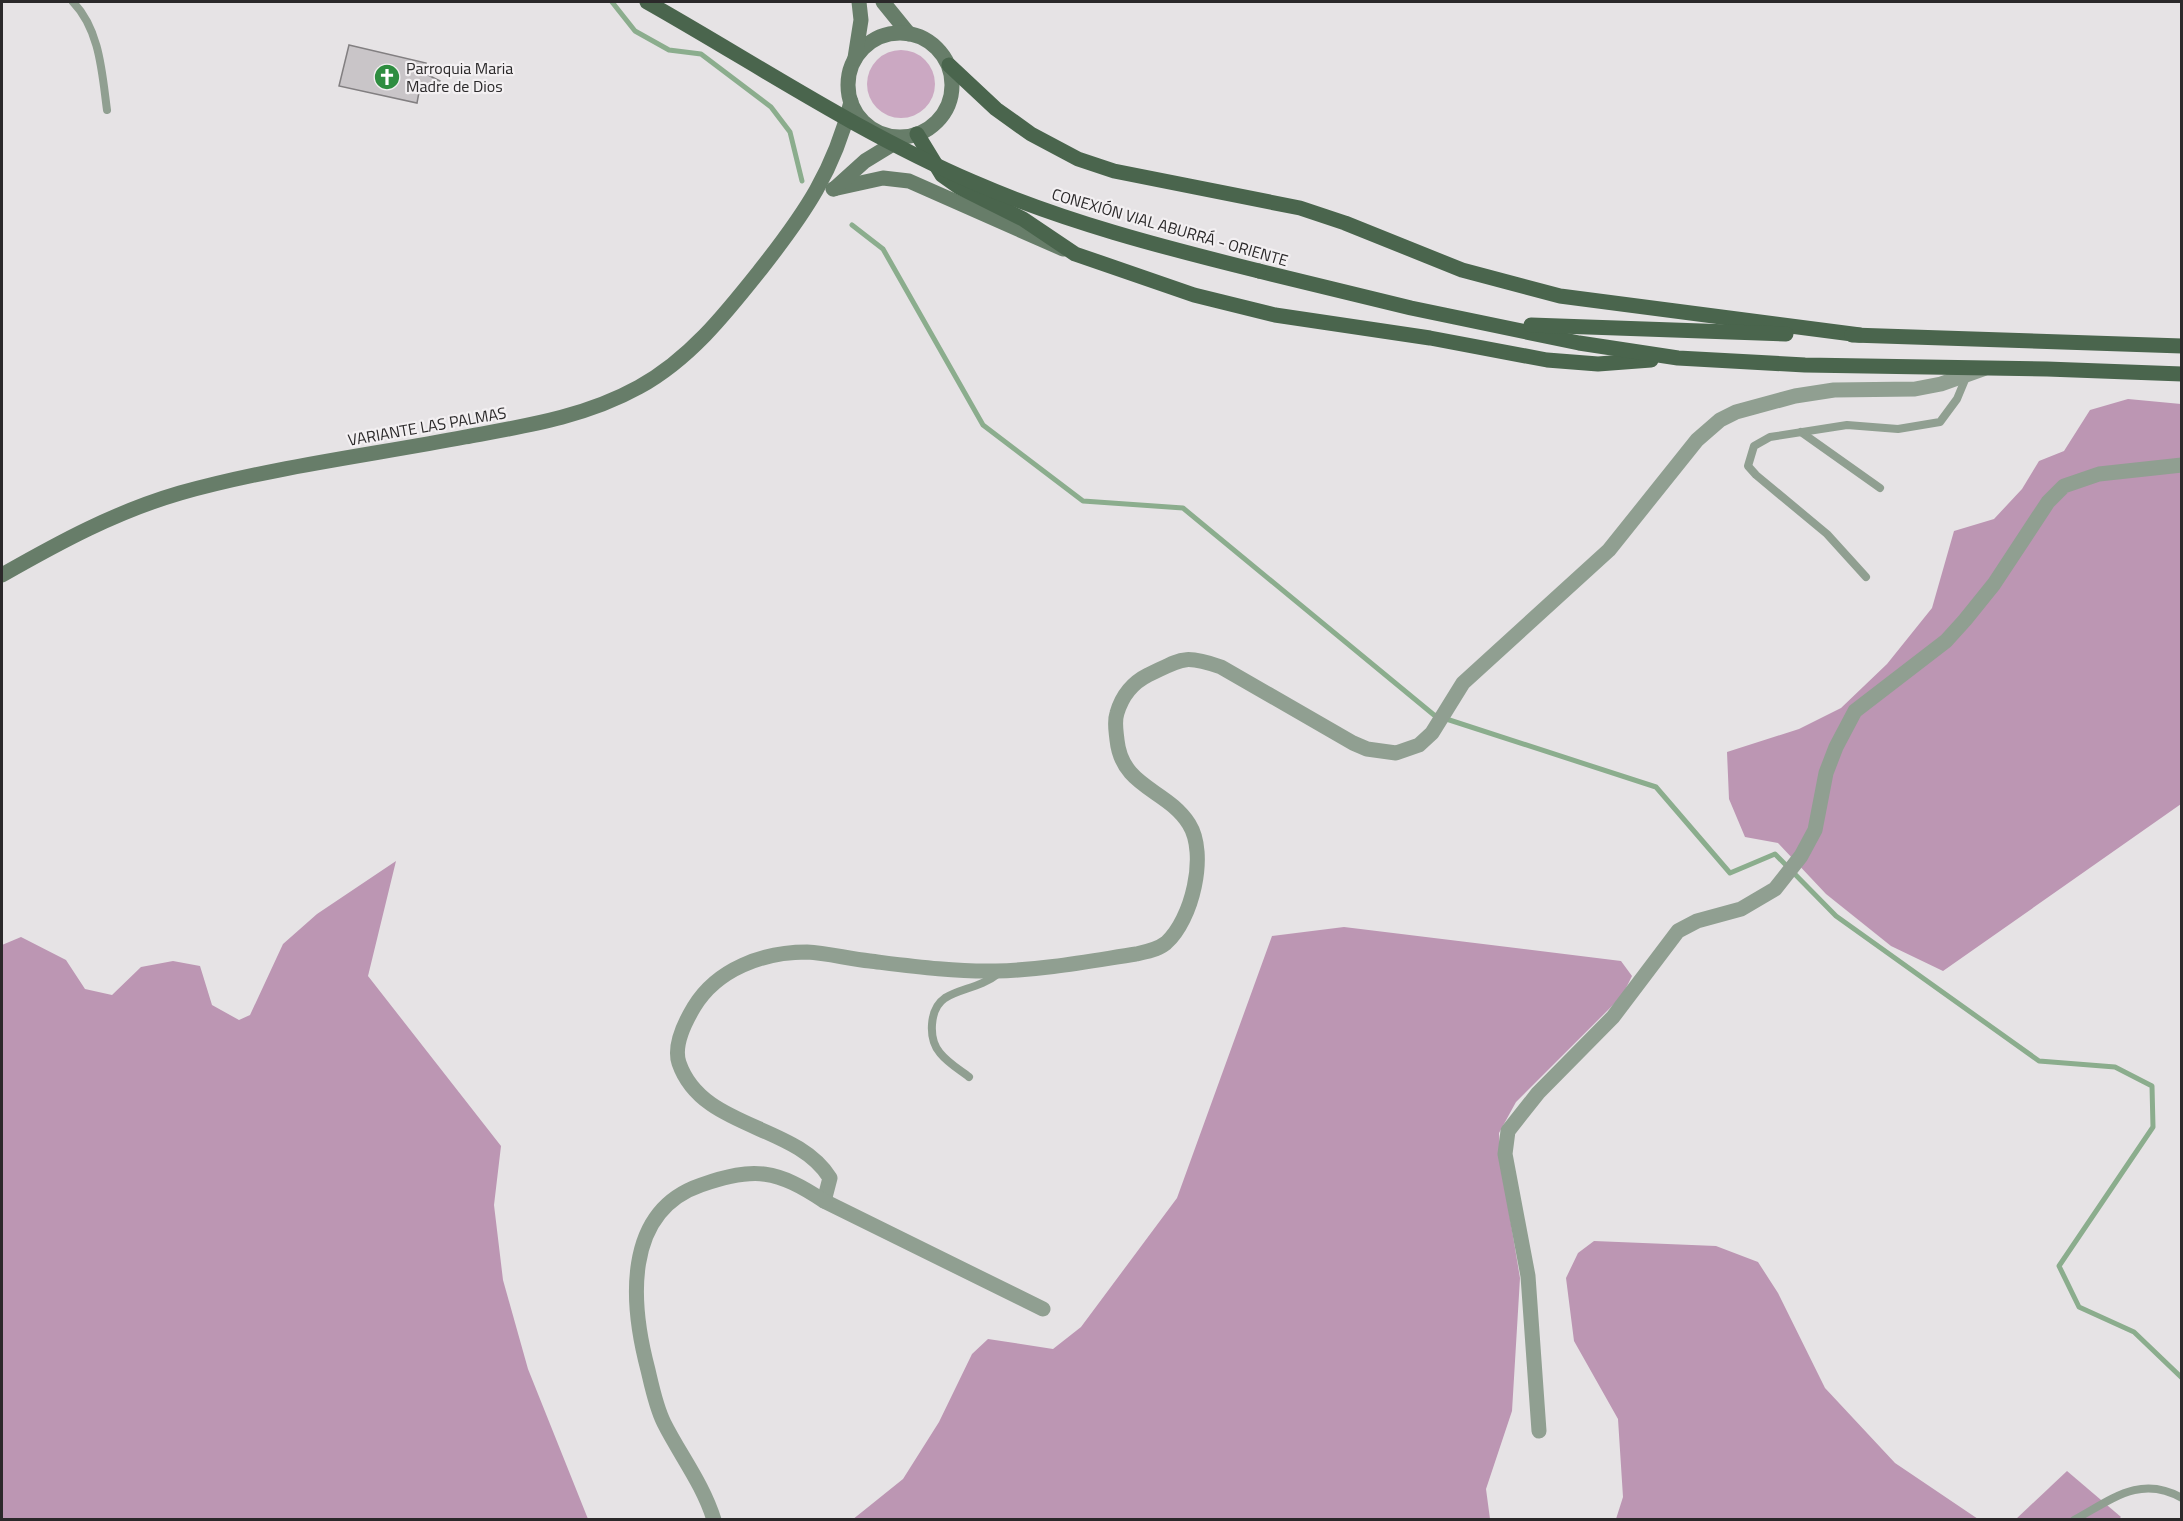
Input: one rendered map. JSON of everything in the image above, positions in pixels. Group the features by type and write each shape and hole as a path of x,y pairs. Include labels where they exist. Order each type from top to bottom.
{"main road":[{"name":"CONEXIÓN VIAL ABURRÁ - ORIENTE","path":"647,2 854,123 972,182 1035,207 1102,230 1259,271 1479,322"},
{"path":"859,2 861,20 849,81 851,102 856,112 873,128 894,136 911,135 932,126 947,106 952,82 949,65"},
{"path":"883,2 909,34"},
{"path":"854,61 873,41 890,34 919,36 937,48 949,65 996,109 1031,134 1078,159 1114,171 1300,208 1345,223 1462,270 1560,296 1860,335"},
{"name":"VARIANTE LAS PALMAS","path":"2,575 77,532 179,494 290,469 544,422 586,411 640,387 687,353 732,305 800,218 835,157 851,102"},
{"path":"911,135 942,175 959,187 1023,219 1075,254"},
{"name":"VARIANTE LAS PALMAS","path":"800,218 865,161 911,135"},
{"path":"833,189 883,178 909,181 1075,254 1194,295 1275,315 1430,338 1547,360 1598,364 1678,358"},
{"path":"1479,322 1587,329 1860,335 2181,346"},
{"path":"1479,322 1579,343 1678,358 1804,365 2181,374"}],"street":[{"path":"824,1200 830,1178 813,1156 733,1117 695,1090 679,1062 679,1042 686,1020 700,996 728,972 751,961 807,952 881,962 1002,971 1144,952 1165,943 1185,917 1192,897 1197,867 1190,826 1180,812 1134,779 1119,756 1115,720 1120,703 1130,687 1141,679 1184,658 1203,661 1221,667 1367,749 1396,753 1419,745 1432,733 1443,711 1463,683 1609,550 1708,427 1736,412 1795,396 1834,390 1915,388 1941,384 1986,368"},
{"path":"1539,1431 1528,1276 1505,1154 1508,1131 1538,1093 1612,1017 1678,931 1697,921 1741,909 1775,889 1807,847 1815,830 1826,773 1836,747 1855,711 1946,641 1959,627 1994,585 2056,494 2077,479 2099,474 2181,465"},
{"path":"714,1520 697,1479 663,1421 642,1347 637,1311 637,1267 641,1247 651,1227 664,1209 691,1188 730,1175 764,1172 797,1182 824,1200 1043,1309"}],"lane":[{"path":"72,2 83,13 100,56 107,110"},
{"path":"1866,577 1827,534 1748,466 1750,451 1761,441 1801,432 1847,425 1898,429 1940,422 1957,399 1967,375"},
{"path":"1801,432 1880,488"},
{"path":"969,1077 939,1052 934,1041 934,1014 938,1005 946,997 985,984 1002,971"},
{"path":"2074,1520 2132,1489 2154,1488 2181,1498"}],"shaded area":[{"path":"908,50 920,56 929,65 935,77 933,97 925,108 908,118 894,118 877,108 869,97 867,77 877,60 888,52"},
{"path":"2128,399 2181,404 2181,804 1943,971 1891,946 1826,894 1778,843 1745,837 1729,799 1727,752 1799,729 1841,708 1887,664 1932,608 1954,531 1994,519 2022,489 2039,461 2064,451 2090,410"},
{"path":"396,861 368,976 501,1146 494,1205 503,1280 528,1369 588,1519 2,1519 2,945 21,937 66,960 85,989 112,995 141,967 173,961 200,966 212,1005 239,1020 250,1015 283,944 317,914"},
{"path":"1344,927 1621,961 1632,976 1622,996 1516,1102 1499,1133 1500,1158 1520,1278 1512,1411 1486,1489 1490,1519 852,1520 903,1479 939,1422 972,1354 988,1339 1053,1349 1081,1327 1177,1198 1272,936"},
{"path":"1594,1241 1716,1246 1758,1262 1778,1293 1825,1388 1895,1463 1978,1519 1616,1519 1623,1497 1618,1419 1574,1341 1566,1278 1578,1253"},
{"path":"2067,1471 2121,1517 2118,1520 2015,1520"}],"building":[{"name":"Parroquia Maria Madre de Dios","path":"349,45 426,63 424,73 440,81 439,92 419,92 417,103 339,86"}],"waterway":[{"path":"612,2 635,31 669,50 701,54 771,107 790,132 802,181"},
{"path":"852,225 883,249 983,425 1083,501 1183,508 1434,715 1656,787 1730,873 1775,854 1836,916 2039,1061 2115,1067 2152,1086 2153,1127 2059,1266 2079,1307 2134,1332 2182,1378"}],"place":[{"name":"Parroquia Maria Madre de Dios","path":"387,77"}]}
